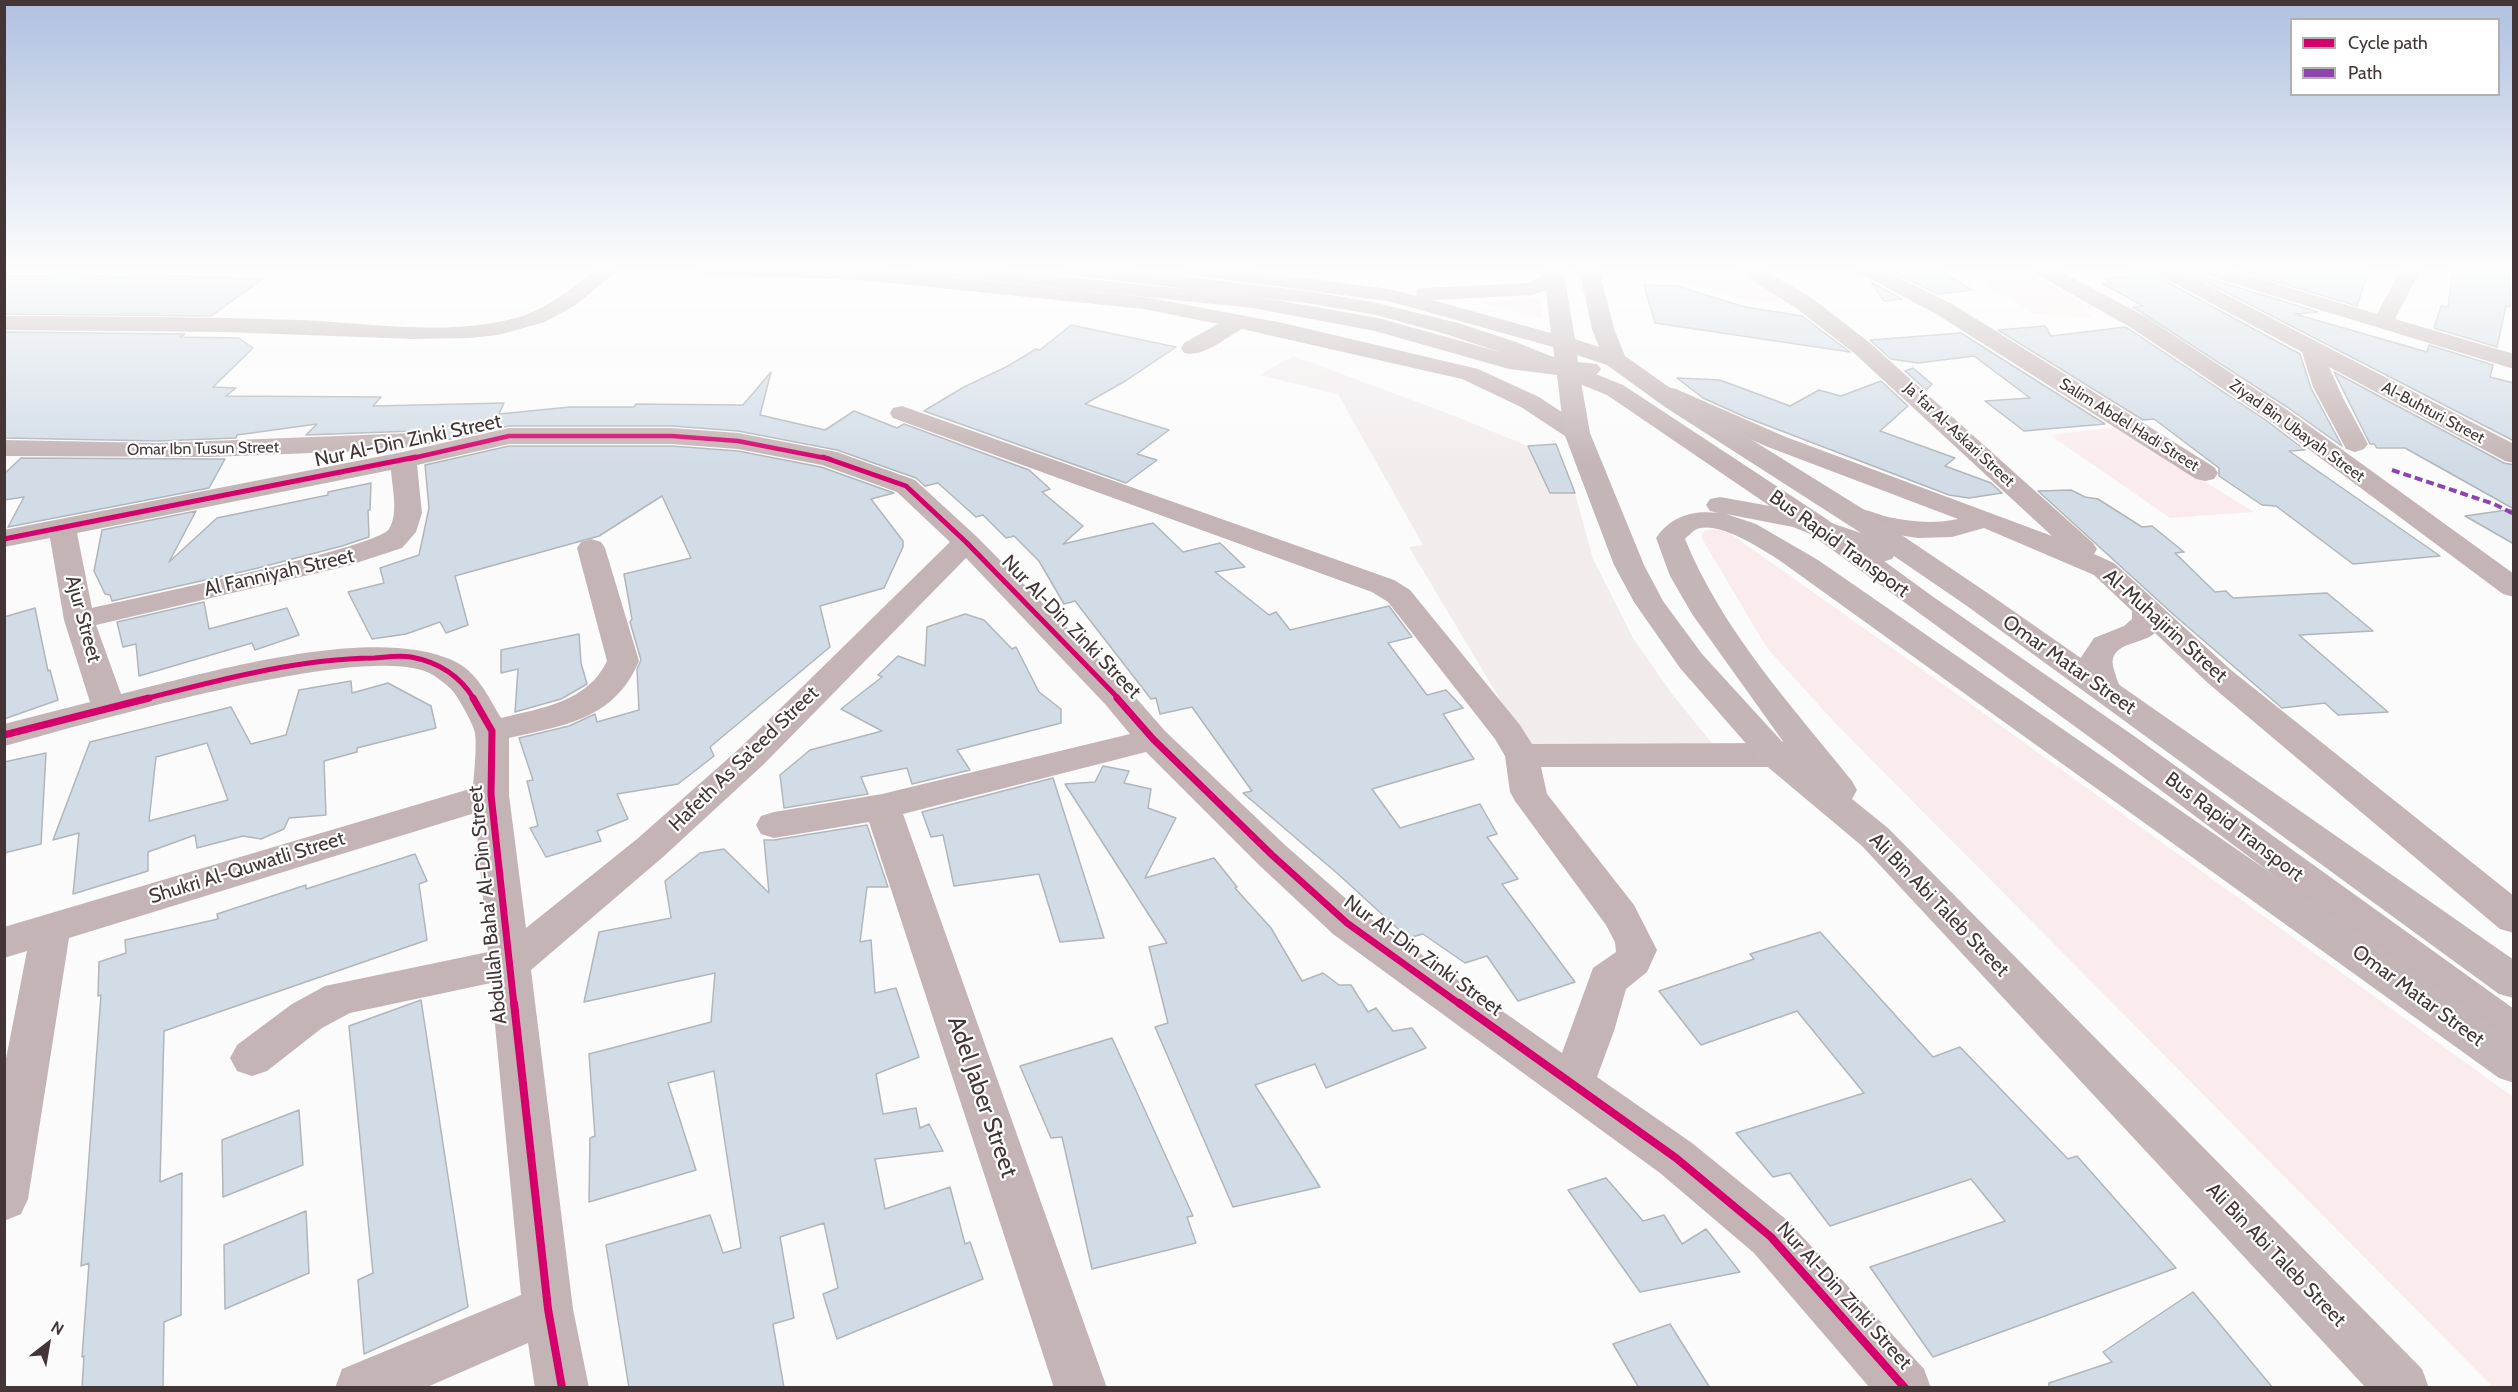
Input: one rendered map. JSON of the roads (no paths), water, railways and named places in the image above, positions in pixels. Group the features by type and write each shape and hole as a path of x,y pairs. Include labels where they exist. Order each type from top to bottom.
{"main road":[{"path":"1410,334 1509,362 1566,356"},
{"path":"1502,334 1566,356 1608,364 1604,334"},
{"name":"Ali Bin Abi Taleb Street","path":"1563,334 1577,433 1629,565 1649,602 1691,661 1791,752 1875,837 2403,1388"},
{"name":"Omar Matar Street","path":"1608,364 1660,392 1853,514 1978,600 2514,982"},
{"path":"1791,752 1684,576 1670,538 1670,528 1676,513 1705,504 1771,512 1815,524 1880,552 1978,600"},
{"name":"Omar Matar Street","path":"1670,538 1676,528 1690,522 1708,520 1729,522 1748,529 1822,576 2514,1065"}],"street":[{"path":"1192,348 1216,334"},
{"path":"1300,334 1470,374 1530,402 1577,433"},
{"name":"Bus Rapid Transport","path":"1475,334 1566,356 1815,524 2122,744 2514,1033"},
{"name":"Jaʻfar Al-Askari Street","path":"1844,334 2104,569"},
{"name":"Salim Abdel Hadi Street","path":"1984,334 2205,473"},
{"name":"Ziyad Bin Ubayah Street","path":"2156,334 2277,414 2514,588"},
{"name":"Al-Buhturi Street","path":"2288,334 2313,350 2514,455"},
{"path":"2422,334 2514,362"},
{"path":"2313,350 2326,390 2355,444"},
{"path":"1660,392 1983,531"},
{"path":"902,413 1383,586 1399,596 1508,734 1522,756 1528,792 1533,801 1620,915 1635,942 1637,950 1633,960 1608,980 1593,1031 1572,1083"},
{"name":"Omar Ibn Tusun Street","path":"4,448 103,451 255,449 509,436"},
{"name":"Nur Al-Din Zinki Street","path":"4,539 403,460 509,436 672,436 738,441 828,458 906,486 966,542 1117,697 1153,739 1272,855 1347,923 1676,1158 1771,1237 1905,1388"},
{"name":"Al Fanniyah Street","path":"79,620 337,560 392,542 402,532 408,513 403,460"},
{"path":"1853,514 1887,525 1923,530 1958,528 1983,531"},
{"name":"Ajur Street","path":"62,528 79,620 109,708"},
{"name":"Al-Muhajirin Street","path":"1983,531 2018,531 2104,569 2258,709 2514,918"},
{"name":"Hafeth As Sa'eed Street","path":"511,963 650,848 752,756 966,542"},
{"path":"4,735 198,685 300,664 357,658 410,657 442,667 465,684 492,731 572,710 596,699 620,673 623,661 591,549"},
{"path":"2108,693 2100,681 2096,659 2107,643 2143,628 2147,623 2148,610"},
{"name":"Abdullah Baha' Al-Din Street","path":"492,731 490,795 511,963 548,1309 562,1388"},
{"path":"774,825 882,807 1153,739"},
{"path":"1522,756 1791,752"},
{"name":"Shukri Al-Quwatli Street","path":"4,943 490,795"},
{"name":"Adel Jaber Street","path":"882,807 1081,1388"},
{"path":"4,1199 51,928"},
{"path":"252,1058 307,1016 340,998 511,963"},
{"path":"361,1388 548,1309"}]}
